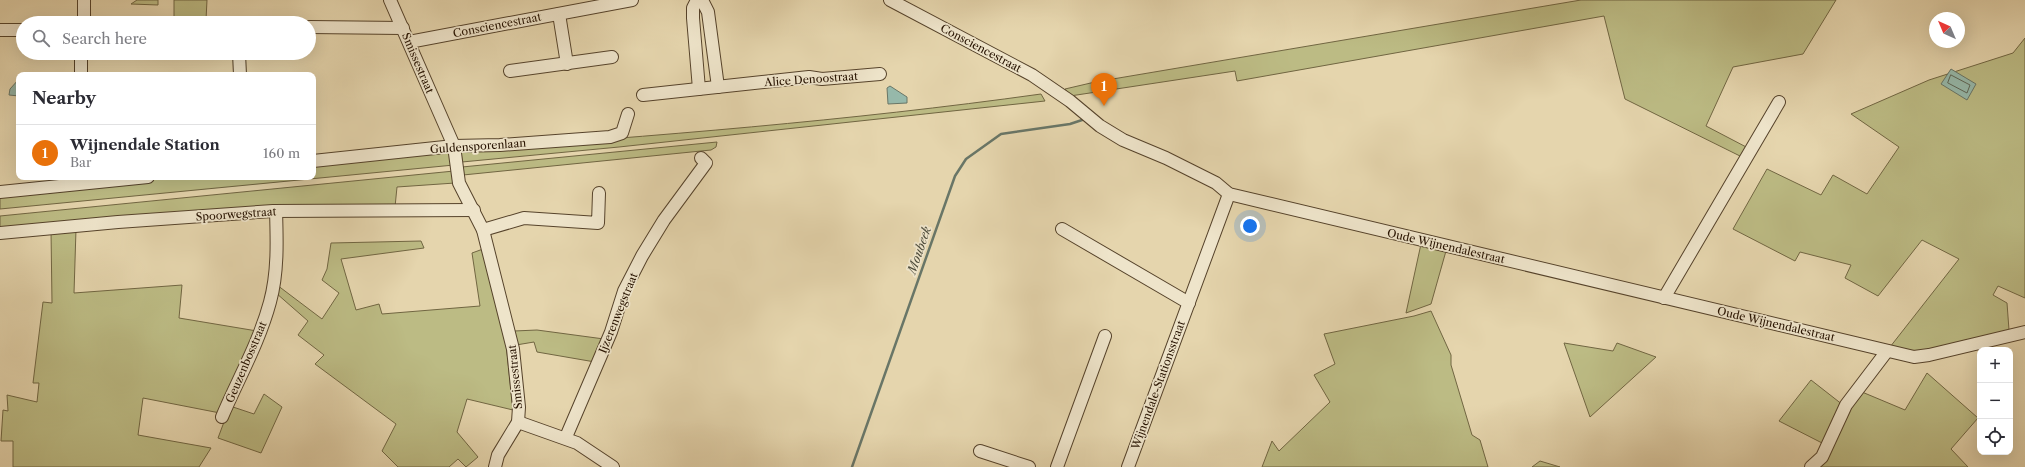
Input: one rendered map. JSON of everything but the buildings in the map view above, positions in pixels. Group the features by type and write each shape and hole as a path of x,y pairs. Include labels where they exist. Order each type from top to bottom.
{"street":[{"path":"84,0 84,16"},
{"name":"Smissestraat","path":"390,0 455,148 461,190 474,210 483,230 513,349 519,407 518,422 566,437 577,442 613,467"},
{"name":"Consciencestraat","path":"409,42 632,0"},
{"path":"698,0 693,8 693,18 699,89"},
{"path":"702,0 708,12 718,87"},
{"name":"Consciencestraat","path":"890,0 1032,75 1070,101 1100,126 1123,140 1166,158 1216,183 1229,194"},
{"path":"559,14 567,64"},
{"path":"316,27 403,28"},
{"path":"0,30 16,30"},
{"path":"510,72 612,57"},
{"path":"81,60 81,72"},
{"path":"239,60 240,72"},
{"name":"Alice Denoostraat","path":"643,95 809,77 822,79 880,74"},
{"path":"1664,298 1779,102"},
{"name":"Guldensporenlaan","path":"316,161 455,148 610,137 622,133 628,114"},
{"name":"Ijzerenwegstraat","path":"566,437 611,332 624,291 652,237 706,162 701,158"},
{"path":"0,192 83,180"},
{"path":"483,230 524,218 598,223 599,193"},
{"name":"Oude Wijnendalestraat","path":"1229,194 1914,357 1929,355 2025,332"},
{"name":"Wijnendale-Stationsstraat","path":"1128,467 1229,194"},
{"name":"Spoorwegstraat","path":"0,234 118,222 276,211 474,210"},
{"name":"Geuzenbosstraat","path":"222,417 235,387 246,367 271,301 278,247 276,211"},
{"path":"1062,228 1189,303"},
{"path":"1057,467 1104,336"},
{"path":"1812,467 1822,457 1846,405 1887,351"},
{"path":"495,467 498,455 518,422"},
{"path":"980,451 1028,467"}],"shaded area":[{"path":"137,0 158,0 158,5 131,4"},
{"path":"174,0 207,0 206,16 174,16"},
{"path":"1581,0 1836,0 1803,54 1733,67 1706,126 1750,149 1744,158 1625,99 1604,16 1237,81 1235,71 1070,96 1065,89 1095,82"},
{"path":"2025,38 2025,298 1998,286 1993,295 2007,303 2009,330 1917,353 1890,347 1959,259 1922,240 1878,296 1845,278 1851,265 1800,252 1795,261 1733,229 1767,169 1821,195 1833,175 1867,194 1899,147 1851,114 1929,80 2013,53"},
{"path":"1041,94 1045,101 619,147 462,162 461,150 824,120 969,104"},
{"path":"717,142 716,147 711,150 463,175 462,167"},
{"path":"452,152 454,165 316,178 316,164"},
{"path":"454,171 455,183 397,187 395,207 0,229 0,216"},
{"path":"150,180 299,180 0,209 0,196"},
{"path":"76,229 74,293 182,285 179,318 257,331 220,413 143,398 138,435 211,448 199,467 13,467 13,441 1,441 3,410 8,411 7,395 37,402 39,383 33,383 43,302 52,303 51,231"},
{"path":"421,241 424,248 341,259 356,310 379,304 382,314 480,306 472,253 483,249 505,333 513,410 467,399 457,432 478,457 466,467 458,459 449,467 398,467 382,451 396,424 315,364 324,355 298,335 308,321 276,293 277,285 322,319 339,293 322,280 327,269 331,243"},
{"path":"1421,244 1446,251 1431,304 1406,313"},
{"path":"1431,311 1451,355 1451,365 1472,435 1480,440 1488,467 1262,467 1272,441 1279,451 1330,402 1314,375 1335,364 1324,334 1414,316"},
{"path":"537,330 604,339 595,362 537,352 534,342 516,345 514,331"},
{"path":"1564,343 1613,351 1617,343 1656,357 1590,417"},
{"path":"1927,373 1977,417 1977,419 1951,449 1968,467 1818,467 1846,413 1862,392 1905,410"},
{"path":"1811,380 1843,405 1824,444 1779,421"},
{"path":"264,394 282,407 261,453 218,438 230,406 254,414"},
{"path":"1540,461 1560,467 1532,467"}],"water":[{"path":"1951,69 1976,84 1967,100 1941,84"},
{"path":"16,82 16,96 9,95 10,89"},
{"path":"890,86 907,97 907,103 888,104 887,88"}],"waterway":[{"name":"Moubeek","path":"852,467 955,176 966,159 1001,134 1070,124 1082,120"}],"place":[{"name":"Wijnendale Station","path":"1104,106"}]}
